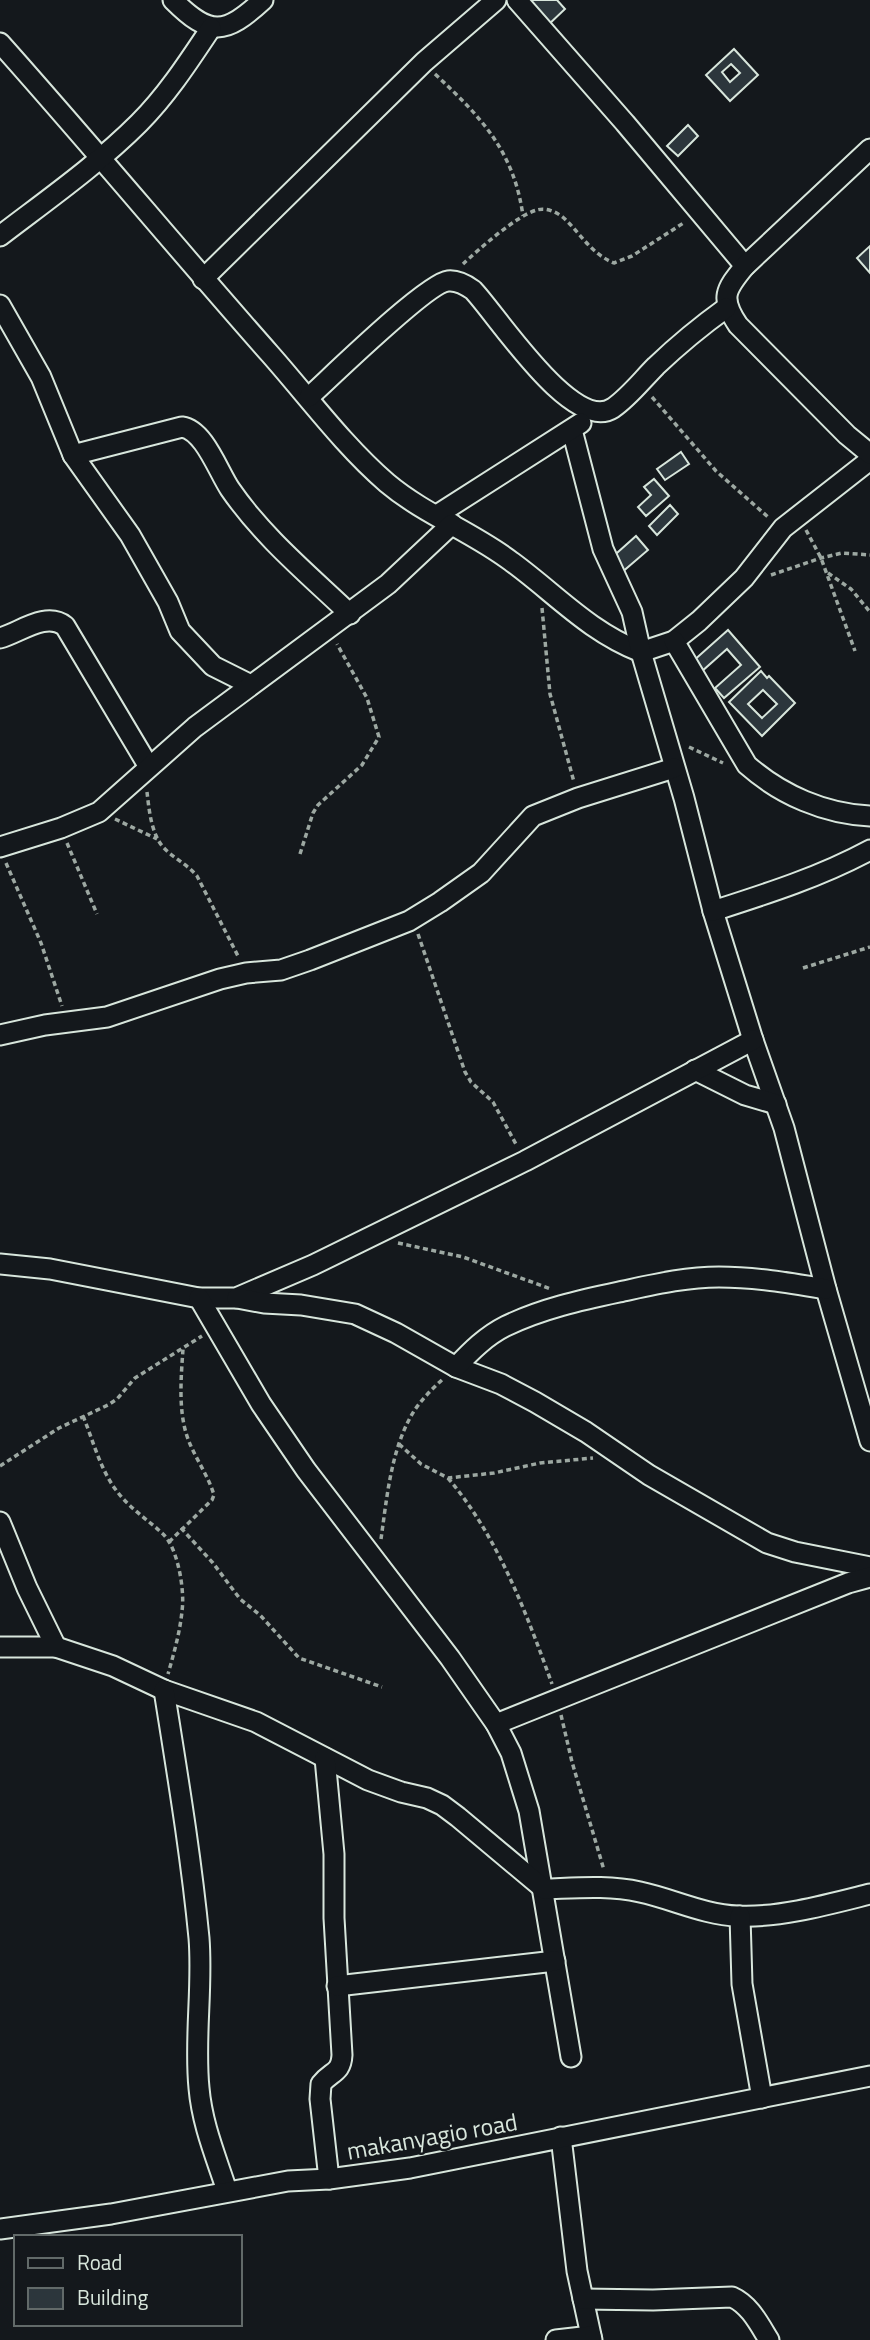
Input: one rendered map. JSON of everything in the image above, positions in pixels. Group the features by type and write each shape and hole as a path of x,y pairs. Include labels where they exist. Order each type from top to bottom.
{"street":[{"path":"173,0 193,18 211,28 235,23 263,0"},
{"path":"203,279 424,62 496,0"},
{"path":"517,0 745,266"},
{"path":"0,236 102,158 141,121 211,28"},
{"path":"0,43 102,158 203,279 386,482 408,499 511,561 590,626 610,639 641,652 674,640 735,588 790,522 870,460"},
{"path":"870,149 745,266 729,285 726,308 738,326 847,435 870,454"},
{"path":"309,397 427,292 446,281 462,283 473,290 548,381 580,406 597,412 611,410 686,337 726,308"},
{"path":"0,305 41,377 73,455 130,535 168,602 180,631 213,666 251,685"},
{"path":"3,854 99,812 195,727 388,584 445,520 597,412"},
{"path":"73,455 190,428 202,440 230,488 259,527 350,614"},
{"path":"572,430 603,549 628,603 713,911 753,1041 784,1128 826,1289 870,1441"},
{"path":"0,638 30,625 51,621 65,626 147,770"},
{"path":"674,640 737,750 754,771 784,790 825,810 870,816"},
{"path":"0,1035 107,1017 177,992 246,973 281,970 413,919 481,873 533,816 578,798 674,768"},
{"path":"713,911 843,865 870,850"},
{"path":"236,1298 280,1280 525,1161 753,1041"},
{"path":"695,1070 745,1095 776,1104"},
{"path":"0,1264 50,1269 199,1298 236,1298 355,1314 396,1333 456,1367 501,1384 535,1402 649,1475 766,1542 795,1552 870,1567"},
{"path":"456,1367 477,1345 507,1326 575,1302 685,1278 765,1279 826,1289"},
{"path":"199,1298 261,1404 306,1470 450,1658 496,1724 511,1754 529,1811 571,2057"},
{"path":"0,1522 27,1588 56,1647"},
{"path":"496,1724 848,1583 870,1577"},
{"path":"0,1647 56,1647 113,1667 164,1690 256,1722 391,1789 427,1798 442,1805 544,1889 609,1887 642,1892 714,1913 740,1916 788,1912 870,1894"},
{"path":"164,1690 183,1809 199,1940 199,2088 206,2129 227,2191"},
{"path":"325,1758 334,1854 342,2065 323,2082 320,2099 329,2179"},
{"path":"740,1916 743,1984 762,2098"},
{"path":"337,1986 555,1961"},
{"name":"makanyagio road","path":"0,2229 153,2207 288,2181 329,2179 458,2159 870,2076"},
{"path":"556,2340 591,2338 577,2270 561,2137"},
{"path":"583,2299 732,2297 742,2301 769,2340"}],"path":[{"path":"424,62 469,106 498,141 518,186 523,216"},
{"path":"446,281 475,253 523,216 538,209 556,213 565,219 585,243 604,259 614,263 632,256 699,213"},
{"path":"639,383 716,471 790,522 821,558 855,651"},
{"path":"735,588 821,558 842,553 870,555"},
{"path":"826,572 851,589 870,612"},
{"path":"539,583 550,694 578,798"},
{"path":"300,854 318,805 362,765 379,737 367,698 357,677 328,631"},
{"path":"687,745 694,751 723,763"},
{"path":"147,770 149,810 157,839 163,848 189,866 197,876 246,973"},
{"path":"99,812 157,839"},
{"path":"61,828 97,914"},
{"path":"3,854 41,943 66,1023"},
{"path":"413,919 465,1072 471,1082 494,1102 525,1161"},
{"path":"803,968 870,947"},
{"path":"370,1236 463,1257 552,1289 575,1302"},
{"path":"0,1466 59,1428 108,1405 117,1399 135,1378 215,1327"},
{"path":"169,1542 214,1495 183,1421 183,1349"},
{"path":"378,1562 387,1493 399,1444 414,1412 429,1392 456,1367"},
{"path":"83,1416 115,1490 169,1542 177,1564 183,1608 164,1690"},
{"path":"399,1444 421,1464 448,1478 470,1503 515,1588 557,1698 572,1762 609,1887"},
{"path":"448,1478 494,1474 540,1463 619,1455"},
{"path":"181,1528 213,1563 240,1599 260,1615 299,1658 382,1687"}],"building":[{"path":"523,0 557,0 565,9 547,26"},
{"path":"734,49 758,75 730,101 706,75","holes":["731,64 740,73 730,82 722,72"]},
{"path":"688,125 698,136 678,156 667,146"},
{"path":"870,246 870,273 857,258"},
{"path":"681,452 689,464 665,480 657,469"},
{"path":"654,479 669,496 646,516 638,507 651,495 644,487"},
{"path":"670,505 678,514 657,535 649,526"},
{"path":"636,536 648,550 621,573 609,560"},
{"path":"728,630 760,667 724,698 715,688 741,665 727,649 701,672 692,662"},
{"path":"761,671 795,703 762,736 729,702","holes":["763,690 777,704 762,718 748,704"]}]}
